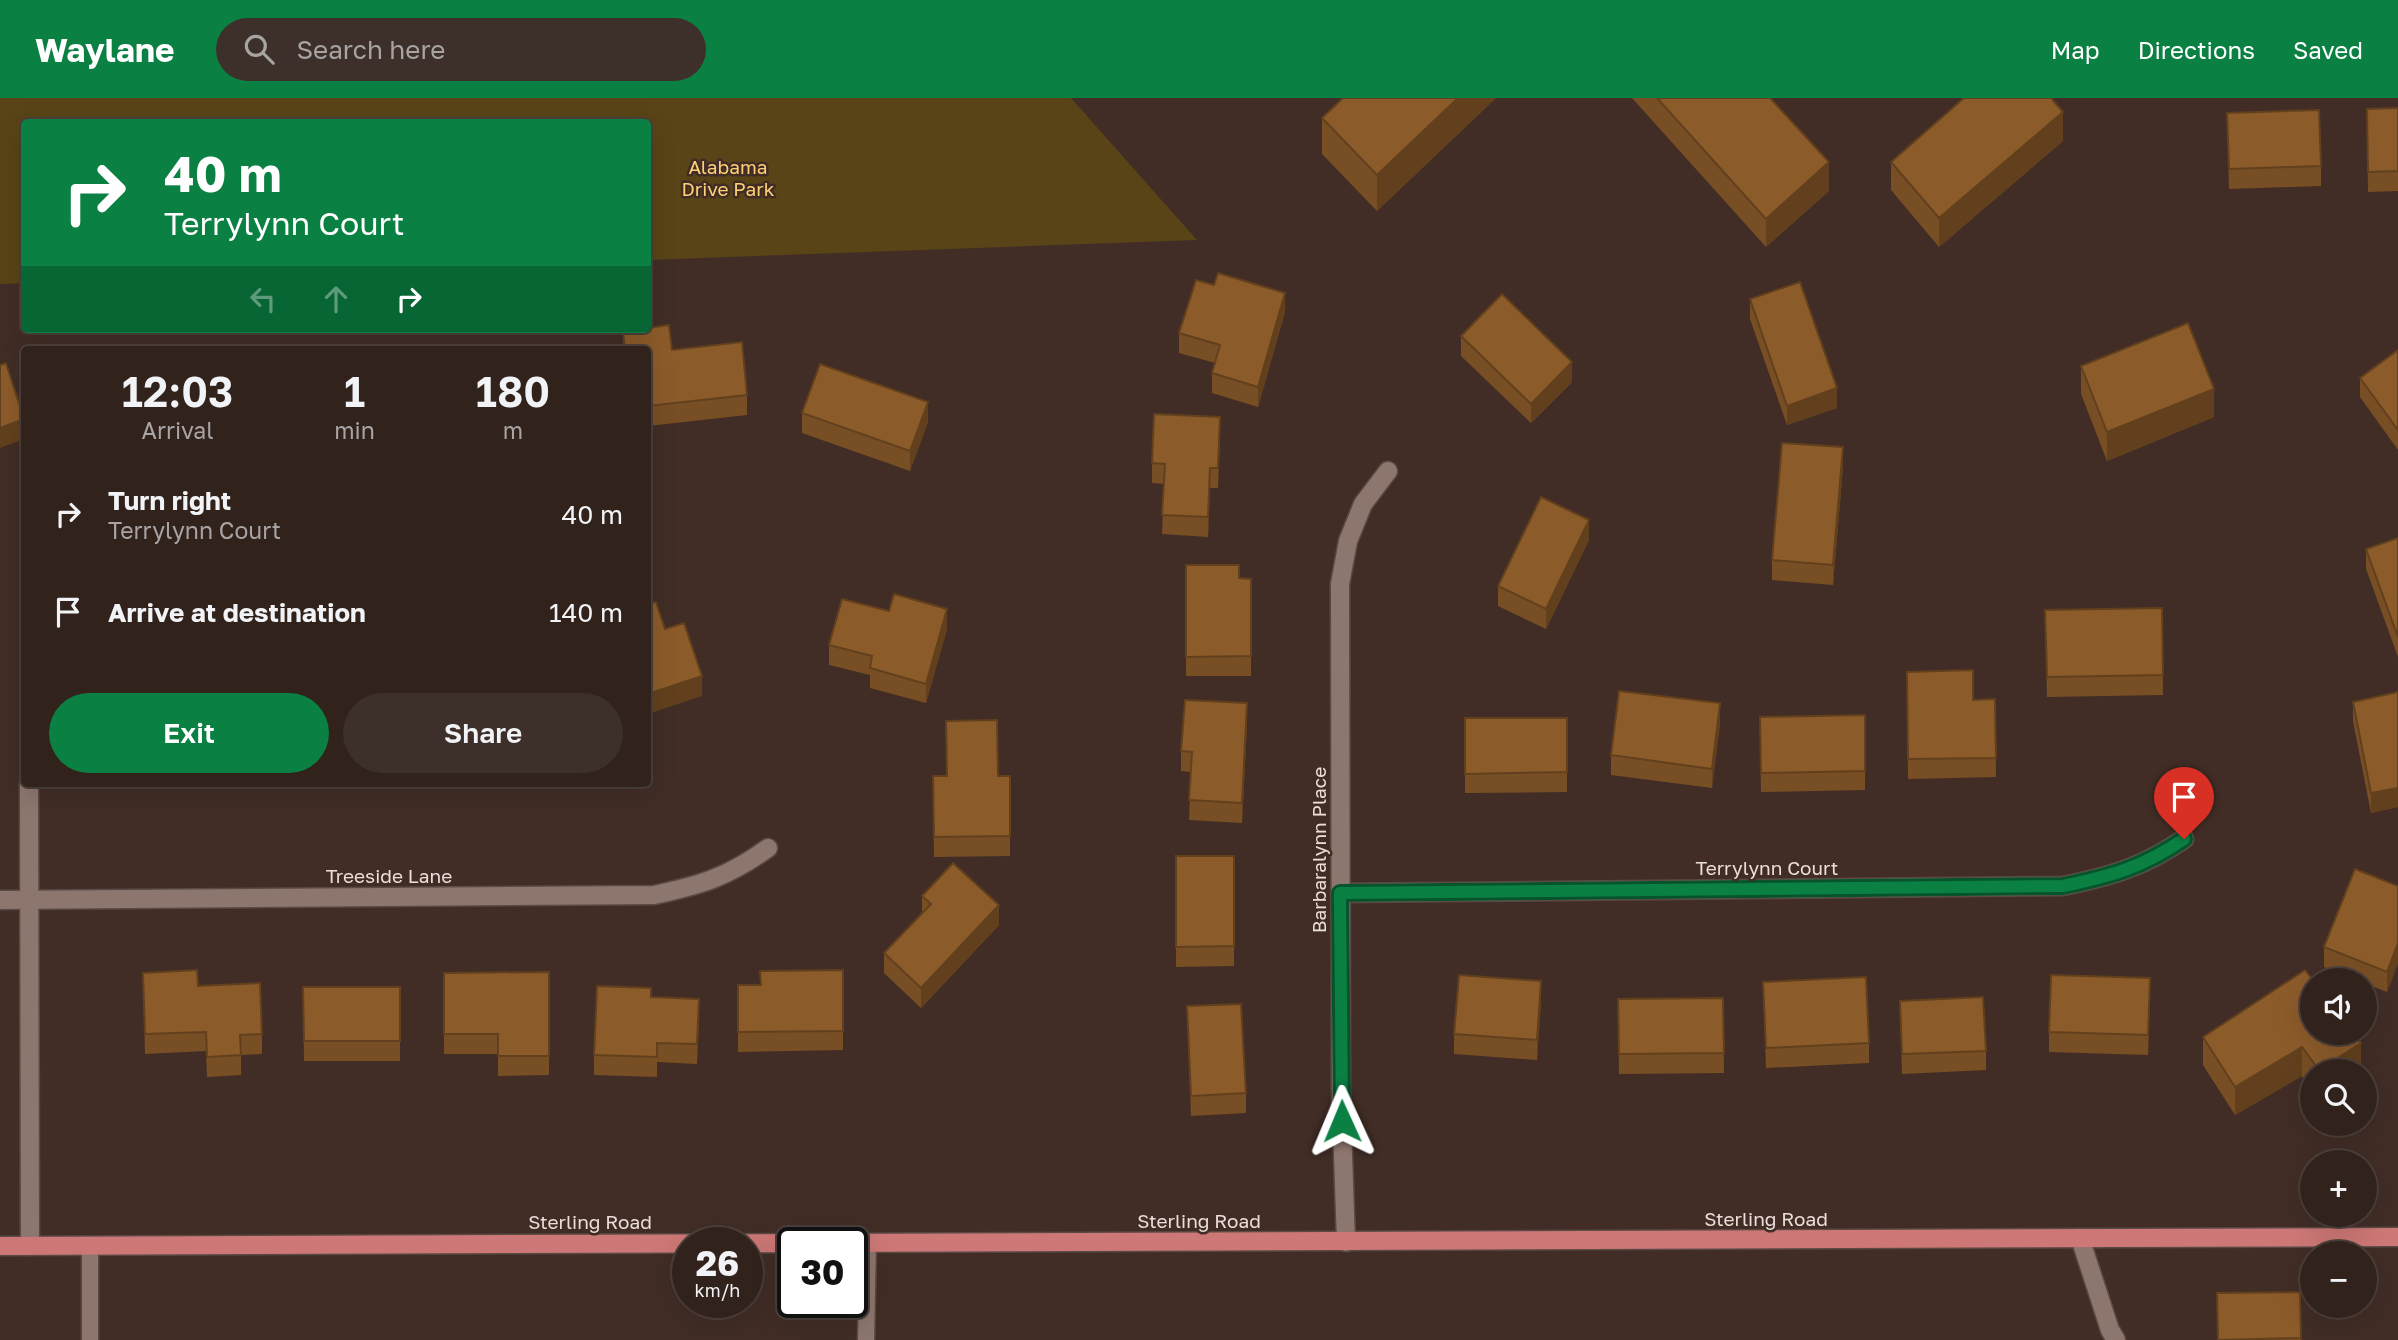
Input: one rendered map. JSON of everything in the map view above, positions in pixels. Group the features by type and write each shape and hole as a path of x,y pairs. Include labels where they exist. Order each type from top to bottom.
{"main road":[{"name":"Sterling Road","path":"868,1242 2398,1237"},
{"name":"Sterling Road","path":"0,1246 777,1242"}],"street":[{"name":"Barbaralynn Place","path":"1346,1242 1341,1097 1340,584 1348,541 1363,504 1388,471"},
{"path":"29,787 30,1246"},
{"name":"Terrylynn Court","path":"1340,893 2063,886 2113,876 2162,854 2184,839"},
{"name":"Treeside Lane","path":"0,900 654,895 700,886 744,865 768,848"},
{"path":"2080,1238 2110,1330 2116,1340"}],"lane":[{"path":"90,1246 90,1340"},
{"path":"866,1318 866,1340"}],"green space":[{"name":"Alabama Drive Park","path":"0,98 1071,98 1197,240 651,260 651,119 21,119 21,283 0,284"}],"building":[{"path":"1343,98 1458,98 1377,175 1322,118"},
{"path":"1657,98 1770,98 1829,162 1766,219"},
{"path":"1964,98 2051,98 2063,112 1939,218 1891,162"},
{"path":"2398,108 2398,171 2368,172 2367,109"},
{"path":"2319,110 2321,166 2229,169 2227,113"},
{"path":"1218,273 1285,293 1258,387 1212,373 1220,345 1179,333 1196,280 1214,285"},
{"path":"1800,282 1837,388 1787,406 1750,299"},
{"path":"1502,294 1572,362 1531,404 1461,336"},
{"path":"2188,323 2214,389 2107,432 2081,366"},
{"path":"669,325 672,350 742,342 747,395 651,406 651,346 625,346 623,333 651,333 651,328"},
{"path":"2398,350 2398,430 2360,378"},
{"path":"6,363 21,410 21,420 0,428 0,365"},
{"path":"820,364 928,402 910,451 802,413"},
{"path":"1154,414 1220,417 1218,468 1210,468 1208,517 1162,515 1165,464 1152,463"},
{"path":"1782,443 1843,447 1833,565 1772,560"},
{"path":"1541,497 1589,520 1546,609 1498,586"},
{"path":"2398,538 2398,637 2366,549"},
{"path":"1186,565 1239,565 1239,578 1251,579 1251,656 1186,657"},
{"path":"894,594 947,609 926,684 870,668 872,656 829,645 842,599 889,611"},
{"path":"656,602 665,629 684,623 702,676 651,693 651,603"},
{"path":"2162,608 2163,675 2047,677 2045,610"},
{"path":"1973,670 1973,700 1995,699 1996,758 1908,759 1907,672"},
{"path":"1619,691 1720,703 1712,769 1611,755"},
{"path":"2398,692 2398,788 2371,793 2353,702"},
{"path":"1185,700 1247,703 1242,803 1189,800 1192,752 1181,751"},
{"path":"1865,715 1865,771 1761,773 1760,717"},
{"path":"1465,718 1567,718 1567,772 1465,774"},
{"path":"997,720 998,776 1010,776 1010,836 934,837 933,776 947,776 946,721"},
{"path":"1176,856 1234,856 1234,946 1176,947"},
{"path":"953,863 999,905 921,988 884,953 931,904 922,896"},
{"path":"2355,869 2398,886 2398,943 2387,972 2324,947"},
{"path":"197,970 198,986 260,983 262,1034 240,1035 241,1055 207,1057 206,1032 145,1034 143,973"},
{"path":"843,970 843,1031 738,1032 738,985 761,985 760,971"},
{"path":"549,972 549,1056 498,1056 498,1034 444,1034 444,973"},
{"path":"2300,973 2300,1045 2358,1045 2336,1059 2311,1059 2302,1047 2235,1087 2203,1037"},
{"path":"1459,975 1541,981 1537,1040 1454,1034"},
{"path":"2051,975 2150,978 2148,1035 2049,1032"},
{"path":"1866,977 1869,1043 1766,1048 1763,982"},
{"path":"597,986 651,988 651,997 699,999 697,1044 657,1043 657,1057 594,1055"},
{"path":"303,987 400,987 400,1041 304,1041"},
{"path":"1983,997 1986,1051 1902,1054 1900,1001"},
{"path":"1723,998 1724,1053 1619,1054 1618,999"},
{"path":"1241,1004 1246,1093 1191,1096 1187,1006"},
{"path":"2300,1292 2301,1338 2218,1340 2217,1293"}],"route":[{"path":"1342,1121 1340,893 2063,886 2113,876 2162,854 2184,839"}]}
